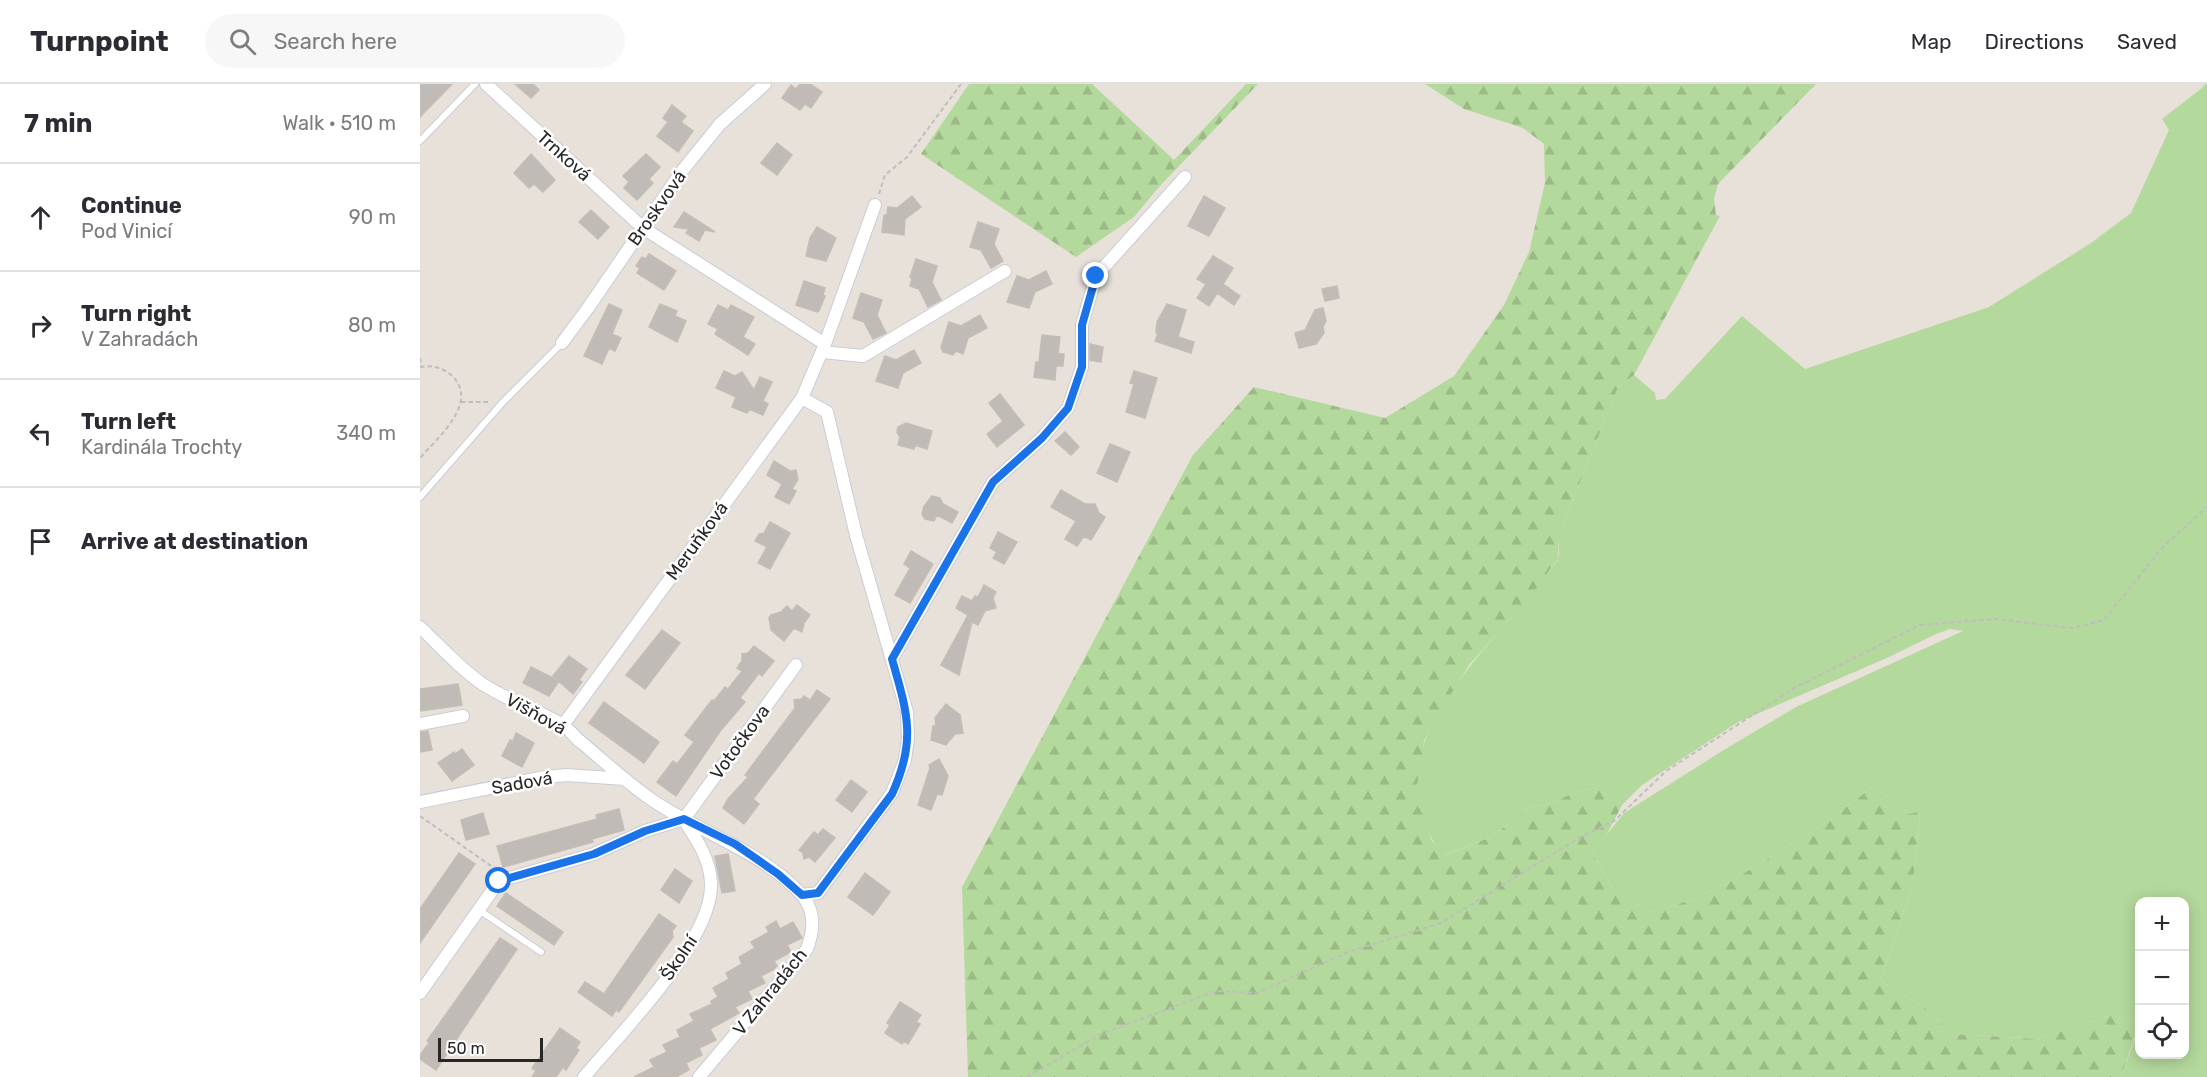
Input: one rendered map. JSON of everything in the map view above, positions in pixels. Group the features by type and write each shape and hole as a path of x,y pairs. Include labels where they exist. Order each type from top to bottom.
{"street":[{"name":"Trnková","path":"486,84 643,228 824,348"},
{"name":"Broskvová","path":"562,343 682,171 720,124 765,84"},
{"path":"892,659 993,482 1042,438 1068,408 1082,367 1082,325 1096,276 1185,177"},
{"name":"Meruňková","path":"563,724 802,398 824,348 875,205"},
{"path":"824,348 863,356 1005,271"},
{"path":"802,398 827,412 856,535 907,712 908,738 900,776 892,794 818,893 802,895"},
{"name":"Višňová","path":"420,627 483,684 563,724 577,739 625,779 654,801 684,819"},
{"name":"Votočkova","path":"684,819 796,665"},
{"path":"420,724 463,716"},
{"name":"Sadová","path":"420,802 545,777 567,775 625,779"},
{"path":"420,993 499,881 594,854 645,831 684,819"},
{"name":"V Zahradách","path":"684,819 735,844 778,874 802,895 814,922 813,934 807,950 699,1077"},
{"name":"Školní","path":"584,1077 678,965 705,915 710,898 709,868 702,850 684,819"}],"lane":[{"path":"420,141 475,84"},
{"path":"420,496 503,402 562,343"},
{"path":"478,910 541,952"}],"path":[{"path":"875,205 885,175 907,157 961,84"},
{"path":"420,358 420,367 437,367 453,376 460,387 461,402 458,414 420,458"},
{"path":"461,402 503,402"},
{"path":"1027,1077 1101,1034 1216,991 1257,993 1348,952 1441,922 1579,838 1614,821 1666,771 1796,687 1920,625 1996,619 2072,628 2104,620 2162,548 2207,507"},
{"path":"420,816 509,878"}],"green space":[{"path":"969,84 1092,84 1174,160 1246,84 1258,84 1158,188 1134,217 1076,257 921,154"},
{"path":"1425,84 1816,84 1718,184 1714,199 1716,215 1720,216 1634,375 1618,387 1559,535 1558,558 1530,597 1469,665 1424,741 1417,785 1420,806 1432,841 1445,855 1491,837 1530,807 1549,804 1576,792 1596,788 1622,805 1606,836 1592,853 1615,892 1653,912 1691,900 1733,880 1827,822 1875,785 1893,803 1909,814 1920,812 1913,882 1881,979 1884,983 1925,1008 1953,1034 2037,1039 2112,1015 2135,1023 2135,1036 2121,1077 968,1077 962,887 1193,455 1254,387 1385,418 1454,376 1504,305 1529,252 1545,183 1544,144 1523,128 1464,109"},
{"path":"2207,84 2207,1077 2121,1077 2135,1039 2135,1059 2189,1059 2189,897 2135,897 2135,1023 2112,1015 2037,1039 1953,1034 1925,1008 1881,979 1913,882 1920,813 1909,814 1893,803 1875,785 1827,822 1733,880 1691,900 1653,912 1615,892 1592,853 1624,813 1727,748 1796,707 1963,631 1950,629 1936,634 1887,658 1738,722 1642,785 1622,805 1596,788 1576,792 1549,804 1530,807 1491,837 1444,855 1427,829 1421,811 1417,785 1420,758 1429,731 1459,680 1557,560 1559,535 1618,387 1634,375 1655,393 1656,400 1665,399 1742,316 1805,369 1989,307 2091,243 2131,213 2169,130 2162,119"}],"building":[{"path":"420,84 452,84 420,117"},
{"path":"515,84 533,84 539,90 531,98"},
{"path":"800,84 810,84 822,92 811,108 805,104 800,110 782,98 791,85 796,89"},
{"path":"672,105 686,116 681,122 693,131 678,152 657,136 668,122 663,118"},
{"path":"777,143 792,155 777,175 761,163"},
{"path":"531,154 555,180 543,192 534,184 529,188 514,173"},
{"path":"646,154 660,167 649,179 653,183 637,200 624,188 629,182 623,176"},
{"path":"912,196 921,207 905,219 904,235 882,232 884,215 887,215 888,207 897,208"},
{"path":"1204,196 1225,208 1209,236 1188,226"},
{"path":"591,210 609,227 598,239 579,222"},
{"path":"684,212 715,232 705,230 699,241 686,233 689,229 674,227"},
{"path":"978,222 999,229 994,244 1003,261 991,268 981,250 970,247"},
{"path":"817,227 836,238 826,261 806,256 810,238"},
{"path":"649,254 676,271 664,290 637,273 640,268 636,266 642,257 646,259"},
{"path":"1213,256 1233,268 1223,284 1240,296 1234,305 1217,293 1209,306 1197,298 1206,284 1197,279"},
{"path":"916,259 937,266 932,282 941,300 928,307 919,289 910,286 912,278 910,277"},
{"path":"1046,271 1052,284 1035,292 1029,308 1007,302 1017,276 1029,280"},
{"path":"804,281 825,288 823,295 825,296 817,312 796,305"},
{"path":"1337,286 1339,298 1325,301 1322,289"},
{"path":"861,293 882,300 877,315 886,333 873,339 864,322 853,318"},
{"path":"609,304 622,310 612,334 621,338 615,351 609,348 602,364 584,356"},
{"path":"660,304 677,311 675,316 686,321 677,342 649,327"},
{"path":"1167,304 1186,310 1178,337 1194,342 1191,353 1155,341 1158,334 1156,333 1157,322"},
{"path":"718,305 728,310 731,305 754,317 743,337 755,344 748,355 715,334 718,329 708,324"},
{"path":"1323,308 1326,321 1323,327 1324,333 1316,344 1299,348 1295,333 1305,330 1315,310"},
{"path":"980,315 987,328 968,338 963,354 956,351 953,355 943,352 941,347 949,322 961,326"},
{"path":"1042,335 1060,337 1058,354 1064,354 1063,366 1056,366 1055,380 1034,377 1036,362 1039,362"},
{"path":"1090,344 1103,347 1101,362 1090,360"},
{"path":"914,350 921,363 903,373 898,388 876,381 885,356 896,360"},
{"path":"724,371 735,376 742,372 754,390 760,377 772,382 763,401 768,404 763,415 749,409 747,413 732,407 736,397 716,388"},
{"path":"1134,371 1157,378 1145,418 1126,412 1134,384 1130,383"},
{"path":"1000,394 1024,425 997,447 987,434 1003,421 989,403"},
{"path":"906,423 932,431 927,449 915,445 914,449 898,445 900,437 897,432 898,427"},
{"path":"1065,432 1079,447 1071,455 1055,441"},
{"path":"1110,444 1130,452 1117,482 1097,473"},
{"path":"774,461 790,471 796,470 798,479 792,489 796,491 789,504 775,497 782,484 767,475"},
{"path":"1061,490 1085,504 1095,504 1099,513 1105,517 1091,540 1084,536 1077,546 1065,539 1076,521 1051,507"},
{"path":"932,496 940,498 943,504 958,512 952,523 937,515 934,521 925,519 922,514 924,506"},
{"path":"770,522 790,533 770,569 758,563 767,547 755,541 759,534 764,533"},
{"path":"998,532 1017,542 1004,564 993,558 997,552 990,548"},
{"path":"911,551 933,564 910,603 895,595 910,568 904,564"},
{"path":"984,585 996,592 993,598 996,608 985,611 978,625 972,622 959,675 941,665 968,615 956,608 962,596 972,601 975,596 978,597"},
{"path":"797,605 810,615 804,623 802,632 794,628 784,641 771,630 769,618 787,606 792,611"},
{"path":"662,630 680,643 645,689 626,675"},
{"path":"754,646 774,661 762,676 759,673 740,698 745,702 721,730 676,796 657,782 673,761 677,764 694,742 685,735 712,700 714,701 725,687 728,689 742,671 737,668 742,661 742,654 748,653"},
{"path":"569,656 587,669 579,680 582,682 573,694 553,676"},
{"path":"531,667 559,681 549,696 523,683"},
{"path":"458,684 462,705 420,711 420,689"},
{"path":"817,690 830,699 753,799 759,804 744,824 723,808 748,777 745,775 795,708 794,700 802,699 804,696 810,700"},
{"path":"604,702 659,742 644,763 589,723"},
{"path":"946,704 960,715 963,733 955,734 946,745 931,740 933,726 936,726 935,718"},
{"path":"428,731 432,750 420,752 420,732"},
{"path":"516,733 534,743 522,767 502,756"},
{"path":"462,749 474,765 452,781 438,763"},
{"path":"939,759 948,776 942,795 937,794 931,810 918,805 929,765"},
{"path":"851,780 867,792 852,812 836,800"},
{"path":"619,809 624,830 592,839 593,842 503,867 497,846 597,819 596,815"},
{"path":"483,813 489,834 466,840 461,820"},
{"path":"823,829 835,838 815,862 809,857 804,859 803,853 799,850 814,832 818,835"},
{"path":"459,853 475,864 420,943 420,909"},
{"path":"728,854 735,891 722,893 715,856"},
{"path":"675,869 692,881 679,903 661,890"},
{"path":"865,873 890,892 873,915 848,897"},
{"path":"506,893 563,932 554,945 497,906"},
{"path":"659,914 676,926 672,931 673,937 619,1012 616,1010 612,1016 578,992 585,982 604,994"},
{"path":"776,921 780,929 793,922 802,938 787,945 791,952 774,961 777,966 761,976 765,983 748,991 752,999 735,1007 739,1013 710,1029 716,1040 699,1048 702,1055 686,1063 689,1070 676,1077 634,1077 654,1067 650,1060 667,1052 663,1045 680,1037 677,1030 694,1021 690,1014 712,1004 711,1001 718,997 713,988 729,979 726,973 742,964 739,957 755,948 751,942 769,932 766,927"},
{"path":"500,938 517,949 436,1070 420,1059 420,1055 429,1043 427,1041"},
{"path":"900,1002 921,1015 916,1022 920,1024 908,1044 904,1041 902,1044 885,1033 890,1025 887,1023"},
{"path":"560,1028 580,1042 576,1048 579,1050 566,1070 563,1067 556,1077 532,1077 536,1071 532,1068"}],"route":[{"path":"499,881 594,854 645,831 684,819 735,844 778,874 802,895 818,893 892,794 900,776 908,738 907,712 892,659 993,482 1042,438 1068,408 1082,367 1082,325 1096,276"}]}
